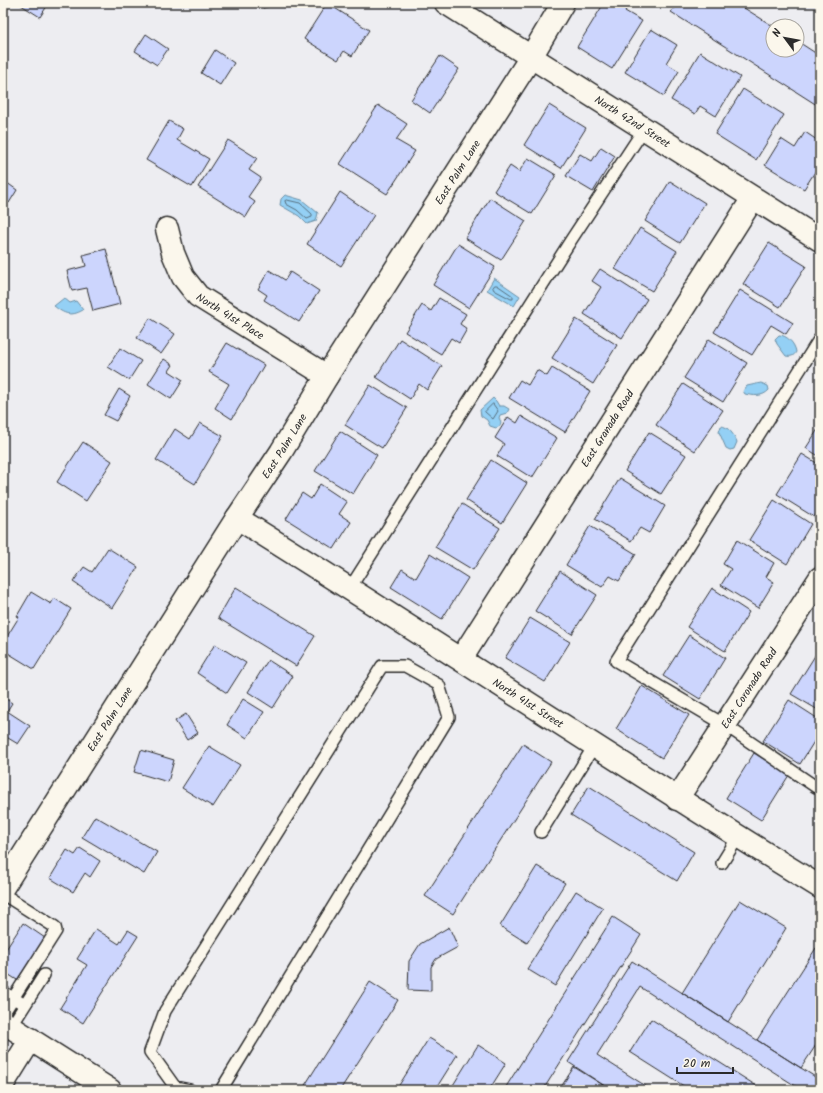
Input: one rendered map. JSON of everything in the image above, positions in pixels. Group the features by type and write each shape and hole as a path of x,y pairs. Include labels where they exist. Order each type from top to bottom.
{"street":[{"name":"North 42nd Street","path":"446,3 820,240"},
{"name":"East Palm Lane","path":"3,887 237,518 281,452 327,376 564,3"},
{"name":"East Granada Road","path":"461,659 754,198"},
{"name":"North 41st Place","path":"167,228 173,253 183,277 198,296 327,376"},
{"name":"North 41st Street","path":"237,518 350,588 677,799 820,887"},
{"name":"East Coronado Road","path":"677,799 820,578"},
{"path":"6,1021 110,1090"},
{"path":"3,1084 31,1039"}],"lane":[{"path":"350,588 571,240 644,129"},
{"path":"820,338 616,661 725,725 816,787 820,786"},
{"path":"190,1090 174,1089 150,1052 166,1011 382,666 404,666 439,685 449,716 221,1090"},
{"path":"541,832 594,746"},
{"path":"722,863 738,837"},
{"path":"3,894 55,927 56,931 13,998 6,1021"},
{"path":"6,1021 25,1005 44,975"},
{"path":"3,992 25,1005"}],"water":[{"path":"285,195 302,200 318,213 316,221 307,224 299,216 280,205 281,199"},
{"path":"494,278 520,296 514,306 487,290"},
{"path":"64,298 70,303 76,301 83,310 68,314 54,306"},
{"path":"779,335 788,338 792,343 796,352 793,355 786,356 777,344 775,339"},
{"path":"761,383 768,386 769,390 764,394 751,395 745,394 743,391 747,386"},
{"path":"493,398 499,406 504,406 509,409 507,413 500,415 500,426 496,428 490,426 487,420 481,416 480,410"},
{"path":"721,426 729,429 735,437 737,442 734,449 730,450 726,448 719,432"}],"building":[{"path":"18,3 42,3 47,6 40,17"},
{"path":"262,3 280,3 263,8"},
{"path":"327,3 369,30 352,56 344,51 338,60 304,39"},
{"path":"604,3 630,3 625,11 642,21 612,69 577,47"},
{"path":"677,3 736,3 765,21 765,58 805,58 805,46 820,56 820,107 671,12"},
{"path":"651,29 677,45 666,63 679,71 664,96 625,72"},
{"path":"146,34 168,49 157,65 135,51"},
{"path":"215,50 234,63 220,85 201,73"},
{"path":"700,52 740,77 716,116 700,106 695,114 671,100"},
{"path":"440,56 459,69 430,113 411,100"},
{"path":"743,89 784,115 756,160 715,134"},
{"path":"378,105 407,124 396,140 415,151 387,194 340,164"},
{"path":"549,105 586,128 561,168 524,145"},
{"path":"169,121 183,129 177,140 209,159 192,187 146,160"},
{"path":"805,132 820,142 820,164 804,189 765,165 781,139 795,148"},
{"path":"228,140 257,158 249,170 261,178 248,197 255,202 246,217 198,187"},
{"path":"601,147 615,156 593,192 566,176 580,154 592,161"},
{"path":"528,158 556,175 532,214 494,191 510,166 519,172"},
{"path":"3,180 17,190 9,203 3,199"},
{"path":"670,181 705,203 680,243 645,221"},
{"path":"340,192 374,215 341,266 307,244"},
{"path":"490,198 526,221 501,260 465,238"},
{"path":"640,228 677,251 652,291 615,269"},
{"path":"769,243 806,266 780,307 743,284"},
{"path":"458,244 495,267 469,308 433,285"},
{"path":"106,249 120,304 93,311 87,288 72,291 67,271 86,266 83,255"},
{"path":"600,269 647,299 622,338 584,314 601,287 592,281"},
{"path":"269,270 285,280 290,272 319,291 299,322 264,300 267,295 258,289"},
{"path":"740,290 793,323 786,334 771,325 752,355 714,332"},
{"path":"439,298 466,314 460,324 467,329 459,343 451,338 441,354 405,332 422,305 431,311"},
{"path":"150,318 175,334 161,354 137,338"},
{"path":"576,319 617,345 593,384 552,358"},
{"path":"400,339 442,366 427,390 419,384 410,399 376,377"},
{"path":"709,339 747,363 723,402 684,378"},
{"path":"227,343 264,365 232,419 215,408 229,384 209,372"},
{"path":"120,348 141,361 129,380 108,367"},
{"path":"164,359 173,365 169,371 183,380 171,399 148,384"},
{"path":"552,368 590,391 565,432 509,398 520,380 528,385 537,370 547,376"},
{"path":"683,384 723,410 695,451 656,425"},
{"path":"370,385 407,408 382,448 345,425"},
{"path":"119,389 130,396 116,421 104,415"},
{"path":"521,416 557,438 532,478 497,456 504,444 495,438 508,417 517,423"},
{"path":"200,423 223,436 195,484 156,460 175,429 190,439"},
{"path":"820,426 820,457 806,448"},
{"path":"340,431 377,455 353,494 315,471"},
{"path":"649,432 686,455 661,494 625,471"},
{"path":"83,442 112,461 86,501 57,482"},
{"path":"802,454 820,465 820,509 814,517 777,494"},
{"path":"491,460 527,483 502,523 466,500"},
{"path":"620,478 665,506 649,533 640,528 631,541 595,519"},
{"path":"320,484 347,502 339,514 351,522 334,549 286,519 302,493 311,499"},
{"path":"774,500 811,524 787,564 749,540"},
{"path":"462,504 500,528 473,570 435,547"},
{"path":"590,526 636,554 619,581 610,576 602,587 566,565"},
{"path":"737,540 774,563 766,577 774,582 758,608 721,585 731,569 723,564"},
{"path":"108,548 138,567 112,608 73,582 84,567 92,572"},
{"path":"430,554 468,578 442,619 391,587 402,569 416,578"},
{"path":"560,571 597,595 572,634 535,611"},
{"path":"236,587 315,636 296,666 218,618"},
{"path":"712,588 749,612 725,651 687,627"},
{"path":"31,592 51,604 54,598 71,609 34,669 3,650 3,643 19,617 17,616"},
{"path":"530,618 570,642 545,682 505,658"},
{"path":"689,635 725,658 700,699 663,676"},
{"path":"215,644 246,663 227,693 197,673"},
{"path":"816,654 820,657 820,711 791,694"},
{"path":"268,660 293,676 273,708 248,692"},
{"path":"642,686 689,715 662,758 616,729"},
{"path":"3,697 12,703 7,711 30,726 18,744 3,735"},
{"path":"243,699 264,712 247,738 227,725"},
{"path":"789,700 820,720 820,732 800,764 763,741"},
{"path":"186,714 198,733 187,740 175,721"},
{"path":"523,744 551,762 453,914 425,896"},
{"path":"209,746 240,765 213,807 182,788"},
{"path":"141,750 174,760 168,782 134,772"},
{"path":"754,753 789,775 761,820 726,798"},
{"path":"589,786 694,852 677,881 571,815"},
{"path":"95,816 157,852 144,874 82,837"},
{"path":"80,848 100,861 90,877 85,873 73,892 50,878 67,850 75,855"},
{"path":"537,866 565,883 527,943 500,926"},
{"path":"576,891 603,908 555,986 527,969"},
{"path":"740,900 786,928 728,1022 682,993"},
{"path":"613,917 641,935 543,1090 504,1090"},
{"path":"23,923 45,938 17,980 3,971 3,954"},
{"path":"449,927 458,947 436,959 431,967 431,991 408,990 409,961 420,944"},
{"path":"96,929 119,944 128,930 138,936 83,1023 60,1008 87,965 77,959"},
{"path":"816,948 820,950 820,1039 801,1068 757,1040"},
{"path":"632,961 820,1080 820,1090 802,1090 640,987 597,1055 652,1090 611,1090 568,1062"},
{"path":"370,982 398,1000 340,1090 302,1090"},
{"path":"651,1019 763,1090 690,1090 630,1052"},
{"path":"429,1038 457,1055 435,1090 396,1090"},
{"path":"478,1045 506,1063 489,1090 450,1090"},
{"path":"574,1067 611,1090 559,1090"}]}
